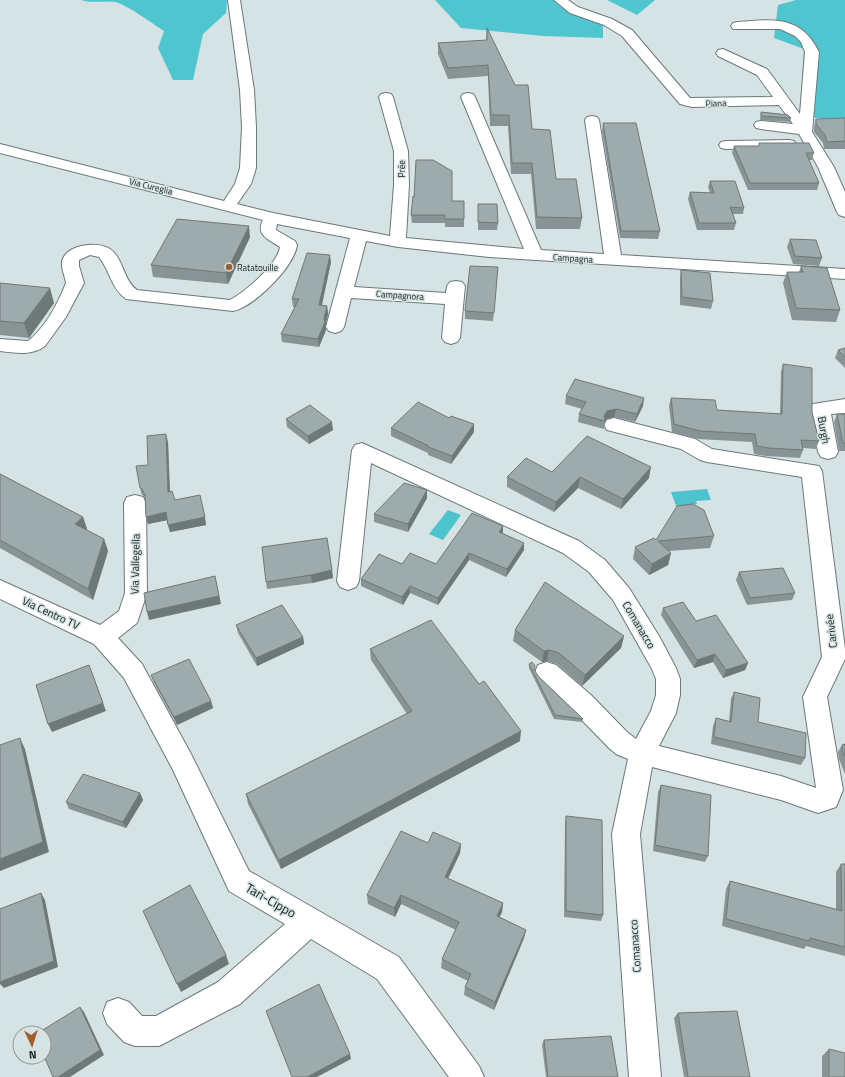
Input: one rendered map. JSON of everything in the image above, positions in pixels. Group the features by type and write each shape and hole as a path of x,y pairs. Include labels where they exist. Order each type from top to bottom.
{"street":[{"path":"228,206 243,184 248,168 249,127 247,90 234,0"},
{"name":"Piana","path":"560,0 574,10 608,22 626,33 685,101 692,103 705,103 783,101"},
{"path":"737,26 757,24 783,25 797,31 809,43 812,52 806,130"},
{"path":"723,53 762,72 806,130 835,183 845,212"},
{"name":"Prée","path":"386,97 398,135 401,153 398,242"},
{"path":"468,97 535,255"},
{"path":"592,120 613,260"},
{"path":"761,125 806,130"},
{"path":"726,145 814,144"},
{"name":"Via Cureglia","path":"0,148 272,218 303,224"},
{"path":"0,345 26,347 38,342 76,283 70,260 77,254 91,249 100,250 106,253 120,285 125,291 132,295 233,306 238,304 250,295 288,255 289,245 268,232 268,226 272,218"},
{"name":"Campagna","path":"303,224 398,242 459,249 845,274"},
{"path":"335,327 359,235"},
{"name":"Campagnora","path":"345,292 455,292 452,338"},
{"name":"Burgh","path":"828,452 820,409 845,406"},
{"name":"Carivée","path":"614,425 688,444 706,455 812,471 834,657 815,697 830,790 827,798 818,801 781,788 642,753"},
{"name":"Comanacco","path":"348,581 362,450 571,547 591,561 608,578 651,643 668,679 668,695 663,714 642,753 626,834 645,1077"},
{"name":"Via Vallegella","path":"102,637 129,616 136,593 135,503"},
{"name":"Via Centro TV","path":"0,589 102,637"},
{"name":"Tarì-Cippo","path":"102,637 133,671 182,762 238,881 388,968 468,1077"},
{"path":"547,672 582,703 625,746 642,753"},
{"path":"118,1013 135,1031 159,1031 229,993 309,922"}],"shaded area":[{"path":"81,0 227,0 226,13 203,34 193,80 173,80 158,48 164,31 132,10 115,2 90,2"},
{"path":"435,0 560,0 603,22 603,38 543,36 461,28"},
{"path":"607,0 655,0 637,15"},
{"path":"796,0 845,0 845,121 800,116 804,49 774,38 778,5"},
{"path":"707,489 711,500 696,501 697,504 676,506 671,492"},
{"path":"448,510 461,515 443,540 429,534"}],"building":[{"path":"487,28 515,85 528,85 532,129 550,130 556,179 576,179 582,218 537,217 532,163 512,163 509,115 491,115 488,65 448,68 438,43 487,40"},
{"path":"761,112 788,115 791,118 761,116"},
{"path":"845,118 845,141 827,142 825,135 816,124 816,119"},
{"path":"603,123 636,123 660,231 621,231"},
{"path":"759,143 809,143 814,153 806,153 819,183 750,183 734,146 759,146"},
{"path":"416,160 433,160 452,171 452,201 464,201 464,219 445,219 445,215 411,215 413,196 414,197"},
{"path":"710,181 735,181 744,208 730,207 736,223 699,223 690,192 714,193"},
{"path":"478,204 497,204 498,223 478,222"},
{"path":"177,219 249,226 226,273 151,265"},
{"path":"790,239 816,240 822,258 795,256"},
{"path":"307,253 330,255 319,305 327,306 324,319 325,322 318,339 281,334 299,299 292,299"},
{"path":"470,266 498,267 494,313 465,311"},
{"path":"801,266 827,268 840,310 796,308 787,272 803,272"},
{"path":"681,270 710,273 713,301 682,297"},
{"path":"0,283 50,288 24,323 0,321"},
{"path":"845,348 845,357 838,350"},
{"path":"783,364 812,368 812,412 819,441 801,440 803,450 757,446 755,434 700,431 674,424 671,398 715,400 717,410 782,414"},
{"path":"575,379 644,398 637,414 616,409 607,411 604,416 605,421 579,414 586,402 566,396"},
{"path":"418,402 449,418 451,416 474,424 452,456 428,447 429,446 391,428"},
{"path":"310,405 332,422 308,436 286,419"},
{"path":"837,414 845,414 845,443 843,443"},
{"path":"166,434 168,492 172,491 175,500 200,495 205,517 168,525 166,512 146,517 145,495 140,488 136,466 148,465 147,436"},
{"path":"587,436 651,467 623,499 580,477 556,502 507,477 526,458 552,472"},
{"path":"0,474 83,517 75,524 104,539 88,589 0,540"},
{"path":"404,483 427,490 408,524 374,514"},
{"path":"693,504 704,510 714,536 658,541 671,553 652,564 635,547 654,538 656,540 677,506"},
{"path":"472,513 503,526 499,532 524,543 507,569 469,553 438,598 410,586 402,597 361,579 379,554 402,564 410,553 436,564"},
{"path":"327,538 332,570 266,582 262,547"},
{"path":"783,568 795,593 750,598 739,572"},
{"path":"215,576 219,596 147,612 144,593"},
{"path":"545,582 624,636 585,675 559,653 549,650 544,651 515,630"},
{"path":"683,602 696,621 716,615 748,663 726,670 715,654 697,660 663,608"},
{"path":"282,605 303,637 256,658 236,625"},
{"path":"431,620 479,684 484,681 521,731 279,860 246,794 412,711 370,649"},
{"path":"189,659 211,701 174,717 151,675"},
{"path":"532,662 538,676 583,719 555,715 529,664"},
{"path":"89,665 103,703 48,724 36,685"},
{"path":"734,692 760,698 758,722 806,733 805,758 714,737 716,718 731,722"},
{"path":"20,738 43,842 0,859 0,745"},
{"path":"845,744 845,756 842,745"},
{"path":"83,774 140,793 123,822 66,802"},
{"path":"661,785 711,795 708,856 655,845"},
{"path":"566,816 602,820 603,915 566,911"},
{"path":"401,831 428,843 433,832 461,844 445,877 503,903 497,916 526,930 495,1002 465,987 471,974 442,959 459,922 401,895 394,908 367,895"},
{"path":"841,864 845,864 845,947 810,938 809,941 726,919 730,881 842,911"},
{"path":"190,885 226,955 177,984 143,911"},
{"path":"41,893 54,961 0,982 0,909"},
{"path":"319,984 350,1054 307,1077 292,1077 266,1011"},
{"path":"80,1007 100,1050 58,1077 53,1077 48,1065 52,1065 51,1025"},
{"path":"737,1011 750,1077 688,1077 678,1013"},
{"path":"611,1036 618,1077 548,1077 544,1040"},
{"path":"829,1049 845,1053 845,1077 829,1077"}],"place":[{"name":"Ratatouille","path":"229,267"}]}
